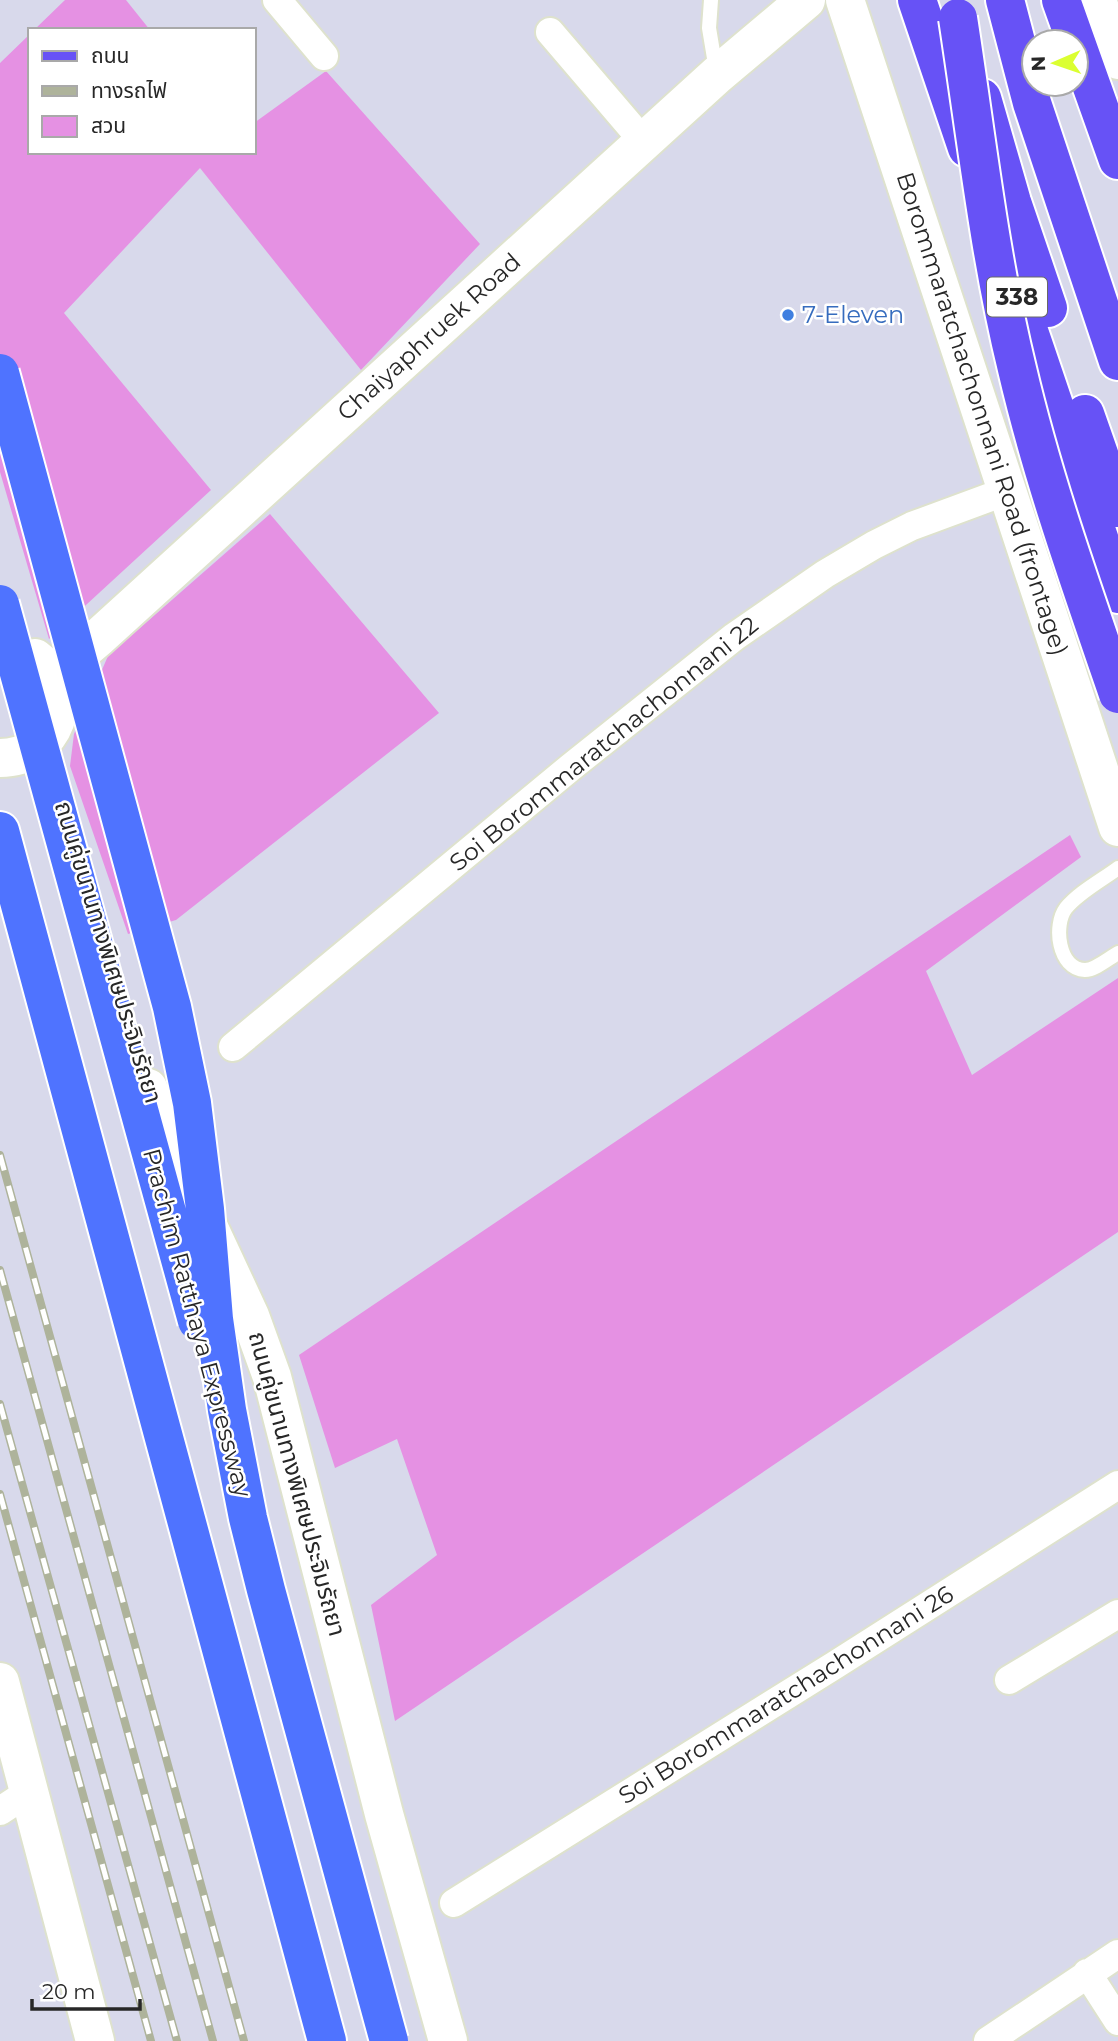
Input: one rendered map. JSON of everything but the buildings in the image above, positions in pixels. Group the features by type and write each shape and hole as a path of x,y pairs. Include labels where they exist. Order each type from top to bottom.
{"highway":[{"path":"0,373 172,1007 192,1103 205,1209 214,1320 227,1410 248,1518 392,2041"},
{"name":"Prachim Ratthaya Expressway","path":"0,604 392,2041"},
{"path":"0,831 327,2041"}],"main road":[{"name":"Chaiyaphruek Road","path":"52,677 718,75 806,0"},
{"name":"Borommaratchachonnani Road (frontage)","path":"845,0 1118,827"},
{"name":"338","path":"917,0 1118,594"},
{"path":"1005,0 1032,103 1118,361"},
{"path":"1013,0 1023,28"},
{"path":"1061,0 1118,160"},
{"path":"1097,0 1118,60"},
{"path":"957,9 1012,202 1118,508"},
{"path":"957,9 996,263 1016,367 1049,492 1118,694"},
{"path":"1047,98 1118,299"},
{"path":"0,648 16,649 30,654 43,664 58,693 58,710 53,727 44,741 30,752 13,758 0,758"},
{"name":"ถนนคู่ขนานทางพิเศษประจิมรัถยา","path":"44,741 140,1068 164,1131 250,1316 272,1377 384,1814 449,2041"},
{"path":"0,1682 14,1801 95,2041"}],"street":[{"path":"277,0 324,56"},
{"path":"550,32 644,142"},
{"name":"Soi Borommaratchachonnani 22","path":"233,1047 560,776 734,637 825,574 874,545 912,526 1007,491"},
{"name":"Soi Borommaratchachonnani 26","path":"454,1903 1118,1485"},
{"path":"1009,1680 1118,1614"},
{"path":"988,2041 1118,1954"},
{"path":"1087,1973 1118,2021"}],"lane":[{"path":"711,0 709,28 718,75"},
{"path":"1118,868 1065,910 1060,929 1060,945 1067,960 1076,969 1088,971 1118,953"}],"green space":[{"path":"65,0 126,0 148,28 36,28"},
{"path":"28,36 28,154 256,154 256,122 326,71 480,244 361,370 200,168 64,313 211,490 49,639 0,472 0,63"},
{"path":"270,514 439,713 176,920 128,934 70,766 74,734 108,656"},
{"path":"1070,835 1081,857 926,971 972,1075 1118,978 1118,1232 395,1721 371,1605 437,1555 397,1439 335,1468 299,1355"}],"railway":[{"path":"0,1155 244,2041"},
{"path":"0,1270 213,2041"},
{"path":"0,1404 177,2041"},
{"path":"0,1494 151,2041"}],"place":[{"name":"7-Eleven","path":"788,315"}]}
